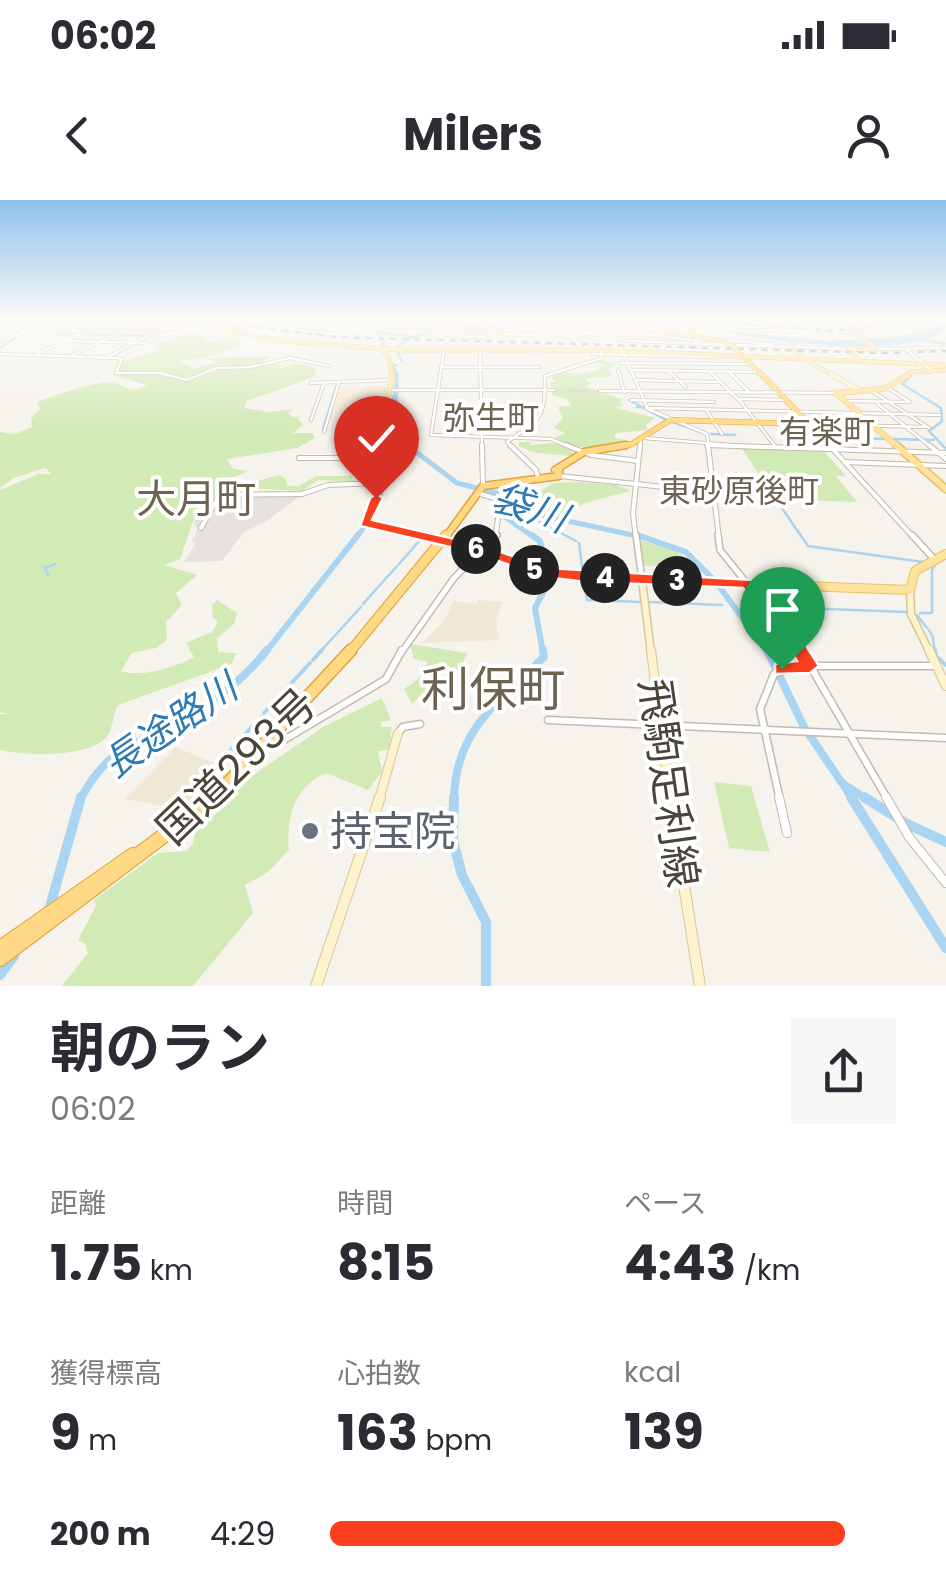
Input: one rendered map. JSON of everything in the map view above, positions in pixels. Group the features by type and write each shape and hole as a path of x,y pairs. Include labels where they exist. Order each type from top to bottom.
{"highway":[{"path":"745,357 808,424"},
{"path":"480,490 559,472 586,454 640,441 672,420 808,424"},
{"name":"国道293号","path":"4,952 198,813 268,743 480,490"},
{"name":"国道293号","path":"33,930 61,904 214,794 442,540"}],"main road":[{"path":"388,357 390,380 378,483 368,523 484,551 554,574 910,590"},
{"path":"795,357 946,367"},
{"path":"801,357 863,392"},
{"path":"855,357 859,360"},
{"path":"836,393 874,393 908,378 909,372 946,367"},
{"path":"836,393 946,489"},
{"path":"946,554 912,574 910,590 911,614 946,686"},
{"name":"飛駒足利線","path":"642,580 700,986"},
{"path":"316,986 398,733"}],"street":[{"path":"84,357 122,360 116,373 163,374 186,380 216,368 251,367 287,358 329,366"},
{"path":"443,357 431,436 555,440 586,454 638,461"},
{"path":"268,743 284,741 386,679 410,636 454,578 497,535 496,516 501,502 480,490 480,357"},
{"path":"538,478 536,470 507,444 545,408 544,378 549,373 602,357"},
{"path":"625,357 646,408 672,420"},
{"path":"658,357 680,382 697,394 722,434"},
{"path":"697,357 717,382 748,410 776,447"},
{"path":"716,357 749,392"},
{"path":"915,357 930,369"},
{"path":"620,363 752,364"},
{"path":"442,367 540,367"},
{"path":"618,370 624,392"},
{"path":"630,370 760,372"},
{"path":"643,370 662,417"},
{"path":"657,370 682,422 704,432"},
{"path":"312,384 390,380"},
{"path":"635,380 717,382"},
{"path":"324,432 339,382"},
{"path":"311,420 324,383"},
{"path":"845,402 910,402 888,388"},
{"path":"389,390 554,390"},
{"path":"600,391 836,393"},
{"path":"684,393 708,445 720,550 787,629 904,828 946,884"},
{"path":"808,424 927,427 874,393"},
{"path":"884,397 903,397"},
{"path":"738,399 787,400"},
{"path":"631,400 714,402"},
{"path":"876,402 946,459"},
{"path":"646,408 940,415"},
{"path":"808,424 934,560"},
{"path":"642,580 636,536 640,441 938,452"},
{"path":"346,444 380,444"},
{"path":"299,458 378,458"},
{"path":"844,462 918,465 946,459"},
{"path":"559,472 712,492"},
{"path":"201,528 218,498 224,495 302,494 322,486 378,483"},
{"path":"788,833 760,702 778,671 810,666 934,666"},
{"path":"548,720 946,738"},
{"path":"398,733 403,727 420,724"}],"shaded area":[{"path":"385,385 380,421 327,423 339,387"},
{"path":"306,492 244,532 222,561 184,562 196,543 192,542 197,530 194,521 200,506 207,501 228,493"},
{"path":"478,600 502,602 496,621 499,640 422,643 445,620 453,601 477,604"},
{"path":"176,747 226,768 228,775 186,810 124,799"}],"green space":[{"path":"139,357 208,357 180,361 193,369 218,362 206,359 271,357 257,365 215,368 191,378 160,374 188,381 219,370 249,369 279,361 280,368 299,363 316,368 314,377 247,401 244,408 269,412 293,409 289,413 292,417 303,416 298,418 303,425 293,433 312,433 315,438 297,448 227,459 233,469 248,471 235,477 235,485 278,475 286,479 287,486 299,486 316,476 351,476 354,482 318,480 302,491 247,488 224,493 198,507 180,559 164,565 197,575 176,593 182,605 166,622 167,640 156,648 132,653 121,671 158,670 194,657 186,643 212,632 218,622 213,617 212,605 217,600 237,613 234,624 217,638 218,652 236,653 232,664 118,705 108,735 88,748 41,754 0,750 0,714 8,714 0,712 0,490 39,474 52,474 45,468 13,478 0,488 0,432 15,434 32,427 31,419 40,409 37,403 63,393 108,382 132,390 147,385 108,374 145,375 117,372 121,365 113,365"},
{"path":"596,361 617,364 608,370 613,376 588,378 585,380 591,383 586,387 622,399 620,403 624,406 614,407 655,418 646,425 647,430 616,433 614,438 626,440 618,446 573,447 573,455 569,456 532,452 519,446 519,442 557,443 550,440 565,433 554,428 563,418 558,407 571,406 567,399 551,395 554,390 549,383 556,381 551,378 563,371 594,371 604,366"},
{"path":"741,447 823,450 846,476 836,476 857,502 775,499"},
{"path":"554,483 616,485 631,491 588,502 555,517 495,490 532,496"},
{"path":"639,540 675,550 697,567 644,566"},
{"path":"410,644 467,653 459,671 447,668 412,704 404,689 417,680 428,662 414,659"},
{"path":"382,698 391,720 381,722 381,727 392,727 389,750 378,751 382,772 368,790 326,773 306,786 291,815 289,850 268,872 245,885 253,913 193,986 62,986 88,953 85,944 78,940 96,906 94,900 158,853 186,851 193,844 196,823 213,817 248,779 323,727"},
{"path":"714,782 751,786 770,852 729,848"}],"waterway":[{"name":"袋川","path":"389,357 397,375"},
{"path":"400,357 402,362"},
{"name":"袋川","path":"395,373 393,365 397,365"},
{"name":"袋川","path":"397,375 395,425 407,445"},
{"path":"911,376 902,384 941,408 942,421 929,431 946,449"},
{"path":"323,429 337,384"},
{"name":"長途路川","path":"386,448 396,386"},
{"path":"629,400 642,407"},
{"path":"637,407 642,407"},
{"path":"642,407 646,407"},
{"path":"642,407 666,420"},
{"path":"673,422 698,431"},
{"path":"711,434 735,435"},
{"path":"393,435 406,453"},
{"path":"825,437 884,439"},
{"path":"892,439 934,440"},
{"name":"長途路川","path":"356,538 372,515 380,494 386,445"},
{"name":"袋川","path":"407,445 457,483 507,498"},
{"name":"袋川","path":"507,498 540,515 645,538"},
{"path":"507,498 502,515 535,538"},
{"path":"777,501 808,546 923,562"},
{"name":"袋川","path":"534,512 534,519"},
{"path":"538,521 576,541"},
{"name":"長途路川","path":"265,653 358,535"},
{"path":"532,535 540,541 550,579 535,608 543,653"},
{"name":"袋川","path":"637,535 645,538"},
{"name":"袋川","path":"645,538 686,552 716,582 768,653"},
{"path":"399,564 421,539"},
{"path":"579,543 583,573"},
{"path":"920,613 932,613 932,570 936,563"},
{"path":"48,575 45,568 55,564"},
{"path":"363,604 397,566"},
{"path":"584,582 587,600 641,602"},
{"path":"649,602 722,605"},
{"path":"750,606 764,607"},
{"path":"319,653 361,607"},
{"path":"773,607 907,612"},
{"path":"917,615 927,628"},
{"path":"929,630 933,637"},
{"path":"933,639 935,653"},
{"name":"長途路川","path":"80,799 91,781 115,756 211,702 267,650"},
{"path":"313,660 322,650"},
{"path":"454,800 456,776 471,736 482,719 544,657 543,650"},
{"name":"袋川","path":"767,650 804,727 842,783 868,800"},
{"path":"935,650 936,656"},
{"path":"938,658 946,665"},
{"path":"264,713 310,663"},
{"path":"220,762 261,717"},
{"path":"843,784 853,800"},
{"path":"454,797 453,841 462,875 486,922 486,986"},
{"path":"851,797 946,948"},
{"name":"袋川","path":"864,797 905,823 946,842"},
{"name":"長途路川","path":"49,910 80,799"},
{"name":"長途路川","path":"0,975 14,956"}],"tunnel":[{"path":"554,390 600,391"}],"place":[{"name":"持宝院","path":"310,831"}],"district":[{"name":"弥生町","path":"491,418"},
{"name":"有楽町","path":"827,432"},
{"name":"東砂原後町","path":"739,491"},
{"name":"大月町","path":"196,499"},
{"name":"利保町","path":"493,689"}],"route":[{"path":"376,498 364,523 476,548 545,572 586,578 747,583 793,636 810,666 782,669"}]}
